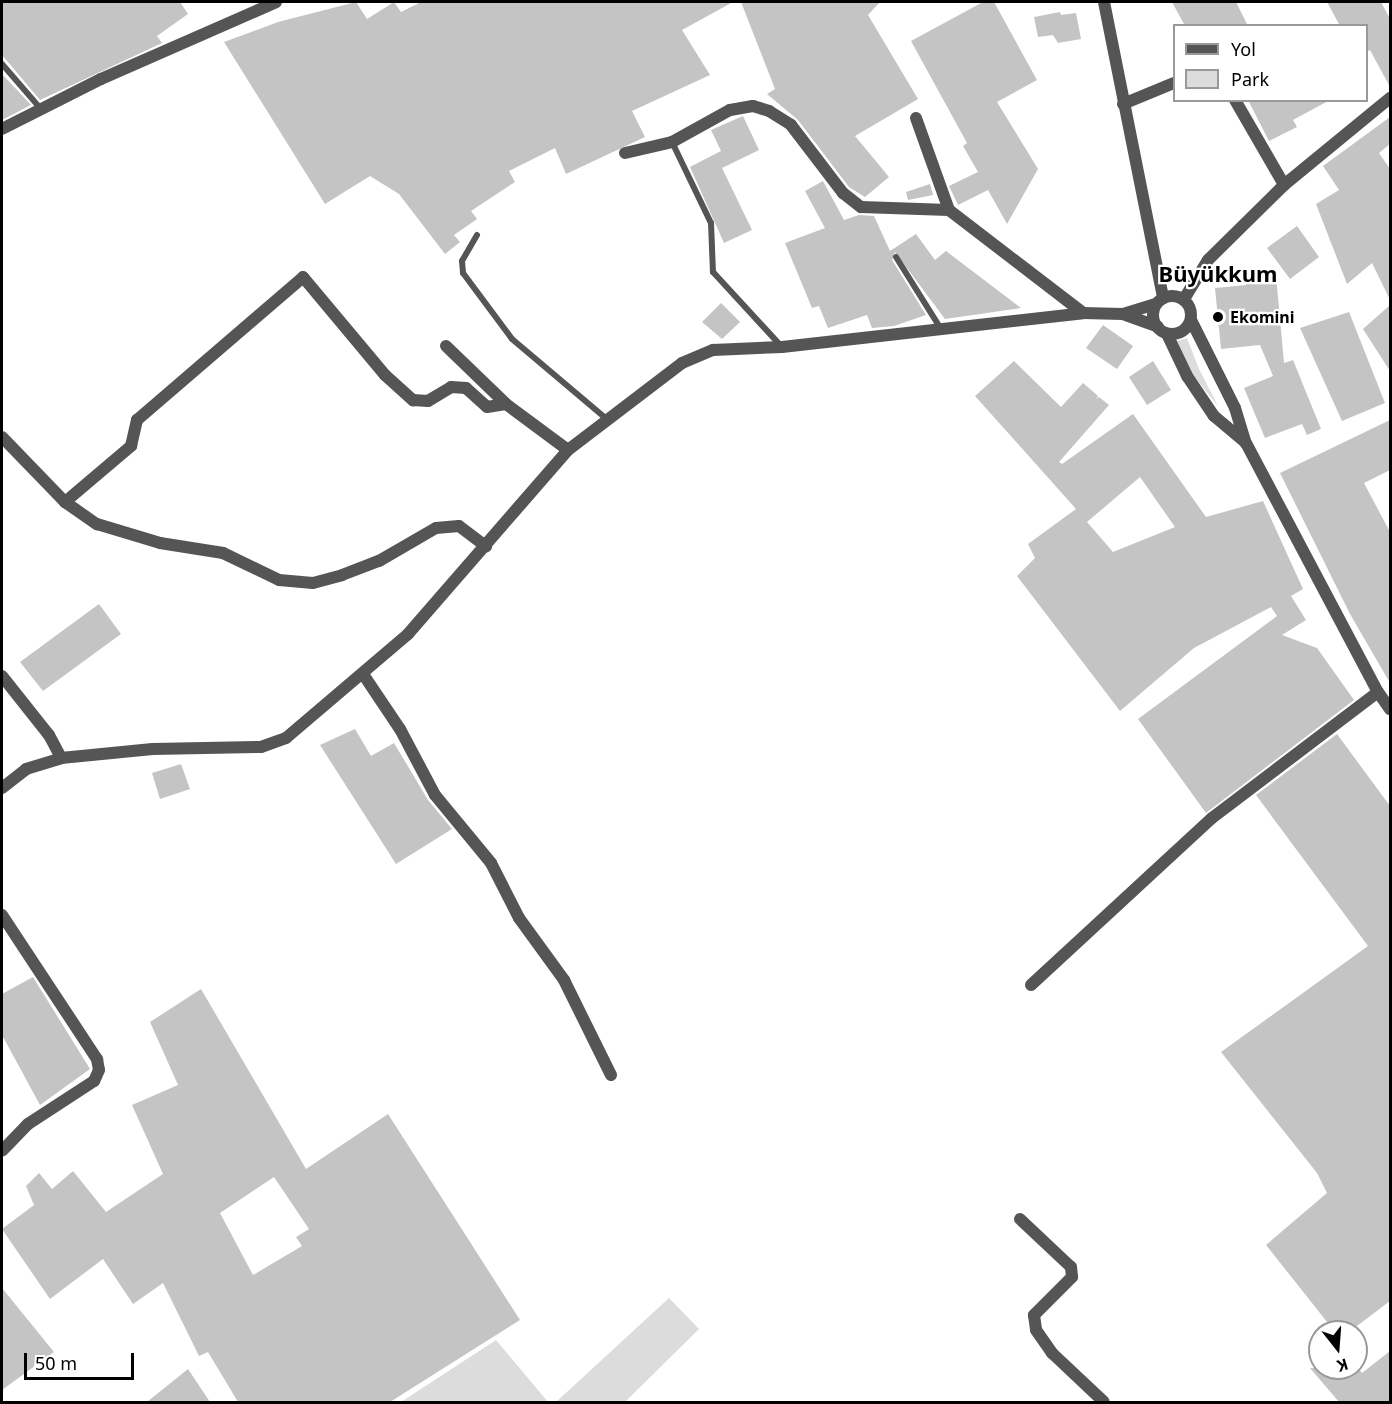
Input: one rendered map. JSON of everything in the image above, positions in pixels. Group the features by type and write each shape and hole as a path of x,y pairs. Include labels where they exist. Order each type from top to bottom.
{"street":[{"path":"2,129 272,2"},
{"path":"1104,2 1159,301 1153,317 1187,376 1214,416 1246,443"},
{"path":"1123,104 1173,83"},
{"path":"1184,299 1208,260 1284,185 1390,98"},
{"path":"1236,102 1284,185"},
{"path":"625,153 672,142 730,110 753,106 790,125 843,193 861,207 949,210"},
{"path":"916,118 949,210 1083,314"},
{"path":"64,502 131,446 137,420 303,277 385,375 413,400 428,401 451,387 465,388 487,407 506,405"},
{"path":"2,788 26,769 61,758 153,749 261,747 286,738 408,634 568,450 609,421 682,363 713,350 782,346 1083,314 1123,314 1174,295 1184,299 1191,309 1191,320 1235,408 1246,443 1378,692 1390,709"},
{"path":"1123,314 1162,330 1179,333 1191,320"},
{"path":"446,346 506,405 568,450"},
{"path":"2,437 64,502 98,524 160,543 223,553 279,580 312,583 342,575 379,561 436,528 459,526 486,546"},
{"path":"363,674 400,729 435,795 491,863 519,918 564,980 612,1076"},
{"path":"2,676 49,735 61,758"},
{"path":"1031,985 1212,818 1378,692"},
{"path":"2,915 97,1059 99,1070 94,1081 28,1124 2,1151"},
{"path":"1020,1219 1071,1267 1072,1277 1034,1315 1036,1330 1052,1353 1104,1402"}],"lane":[{"path":"2,64 41,109"},
{"path":"672,142 711,223 713,272 782,346"},
{"path":"477,235 462,261 464,273 512,339 609,421"},
{"path":"896,257 941,330"}],"green space":[{"path":"1187,338 1199,369 1218,406 1193,375 1177,341"},
{"path":"669,1298 699,1329 625,1402 556,1402"},
{"path":"496,1340 548,1402 401,1402"}],"building":[{"path":"2,2 180,2 188,14 157,36 162,43 40,100 2,55"},
{"path":"356,2 367,19 394,2 401,12 421,2 733,2 682,30 710,75 632,111 645,137 566,174 555,148 509,171 515,182 471,211 477,219 454,235 460,242 445,254 399,194 370,176 325,204 224,42 278,22"},
{"path":"741,2 880,2 868,15 918,99 855,136 889,177 865,197 849,187 798,120 767,94 775,89"},
{"path":"983,2 994,2 1037,80 997,102 1038,169 1007,224 988,190 958,205 949,186 978,172 963,146 967,143 911,41"},
{"path":"1172,2 1236,2 1247,24 1184,24"},
{"path":"1327,2 1381,2 1390,19 1390,87 1370,50 1368,51 1368,24 1339,24"},
{"path":"1060,12 1061,15 1076,13 1081,39 1058,43 1053,35 1038,37 1034,17"},
{"path":"2,74 31,105 2,120"},
{"path":"1249,102 1326,102 1293,120 1297,127 1269,141"},
{"path":"743,116 759,150 722,168 752,230 724,243 690,167 721,151 711,130"},
{"path":"1390,117 1390,144 1379,153 1390,169 1390,300 1372,263 1347,284 1316,204 1339,190 1323,166"},
{"path":"823,181 844,220 859,215 874,216 890,251 916,234 935,260 946,251 1021,308 945,319 895,252 892,260 926,315 894,326 872,328 867,315 828,328 819,306 812,308 785,243 825,228 805,191"},
{"path":"930,184 933,195 908,200 906,192"},
{"path":"1297,226 1319,257 1290,279 1267,248"},
{"path":"1276,275 1284,363 1293,360 1321,429 1307,435 1302,424 1265,438 1244,388 1273,376 1260,345 1221,349 1215,288 1246,285 1246,278"},
{"path":"721,303 740,322 722,339 702,322"},
{"path":"1390,305 1390,371 1363,329"},
{"path":"1349,312 1385,403 1342,421 1300,328"},
{"path":"1103,325 1133,346 1117,369 1086,348"},
{"path":"1014,361 1061,407 1083,383 1098,396 1096,399 1099,397 1109,405 1059,462 1062,464 1133,414 1206,517 1263,501 1303,589 1291,596 1306,620 1282,635 1317,648 1354,700 1206,813 1138,719 1277,616 1271,607 1194,648 1120,711 1017,576 1035,558 1028,544 1076,509 975,396","holes":["1140,477 1175,527 1113,552 1087,522"]},
{"path":"1153,361 1171,390 1147,405 1129,377"},
{"path":"1390,420 1390,470 1364,483 1390,532 1390,683 1350,614 1280,473"},
{"path":"99,604 121,634 43,691 20,662"},
{"path":"355,729 371,756 394,743 428,800 452,829 396,864 320,745"},
{"path":"1337,734 1390,806 1390,1301 1365,1320 1325,1320 1266,1245 1327,1193 1317,1173 1221,1052 1368,946 1256,795"},
{"path":"181,764 190,789 160,799 152,773"},
{"path":"33,977 90,1069 40,1105 2,1035 2,994"},
{"path":"201,989 306,1169 388,1114 520,1320 390,1402 238,1402 208,1352 199,1356 163,1283 133,1304 103,1259 50,1299 2,1229 34,1205 26,1186 39,1173 52,1189 73,1171 106,1212 163,1174 132,1105 178,1085 150,1022","holes":["274,1177 309,1229 296,1237 302,1246 253,1275 220,1213"]},
{"path":"2,1288 54,1352 2,1390"},
{"path":"1390,1351 1390,1402 1339,1402 1320,1380 1368,1380 1368,1368"},
{"path":"188,1369 210,1402 147,1402"}],"place":[{"name":"Ekomini","path":"1218,317"}],"district":[{"name":"Büyükkum","path":"1218,274"}]}
